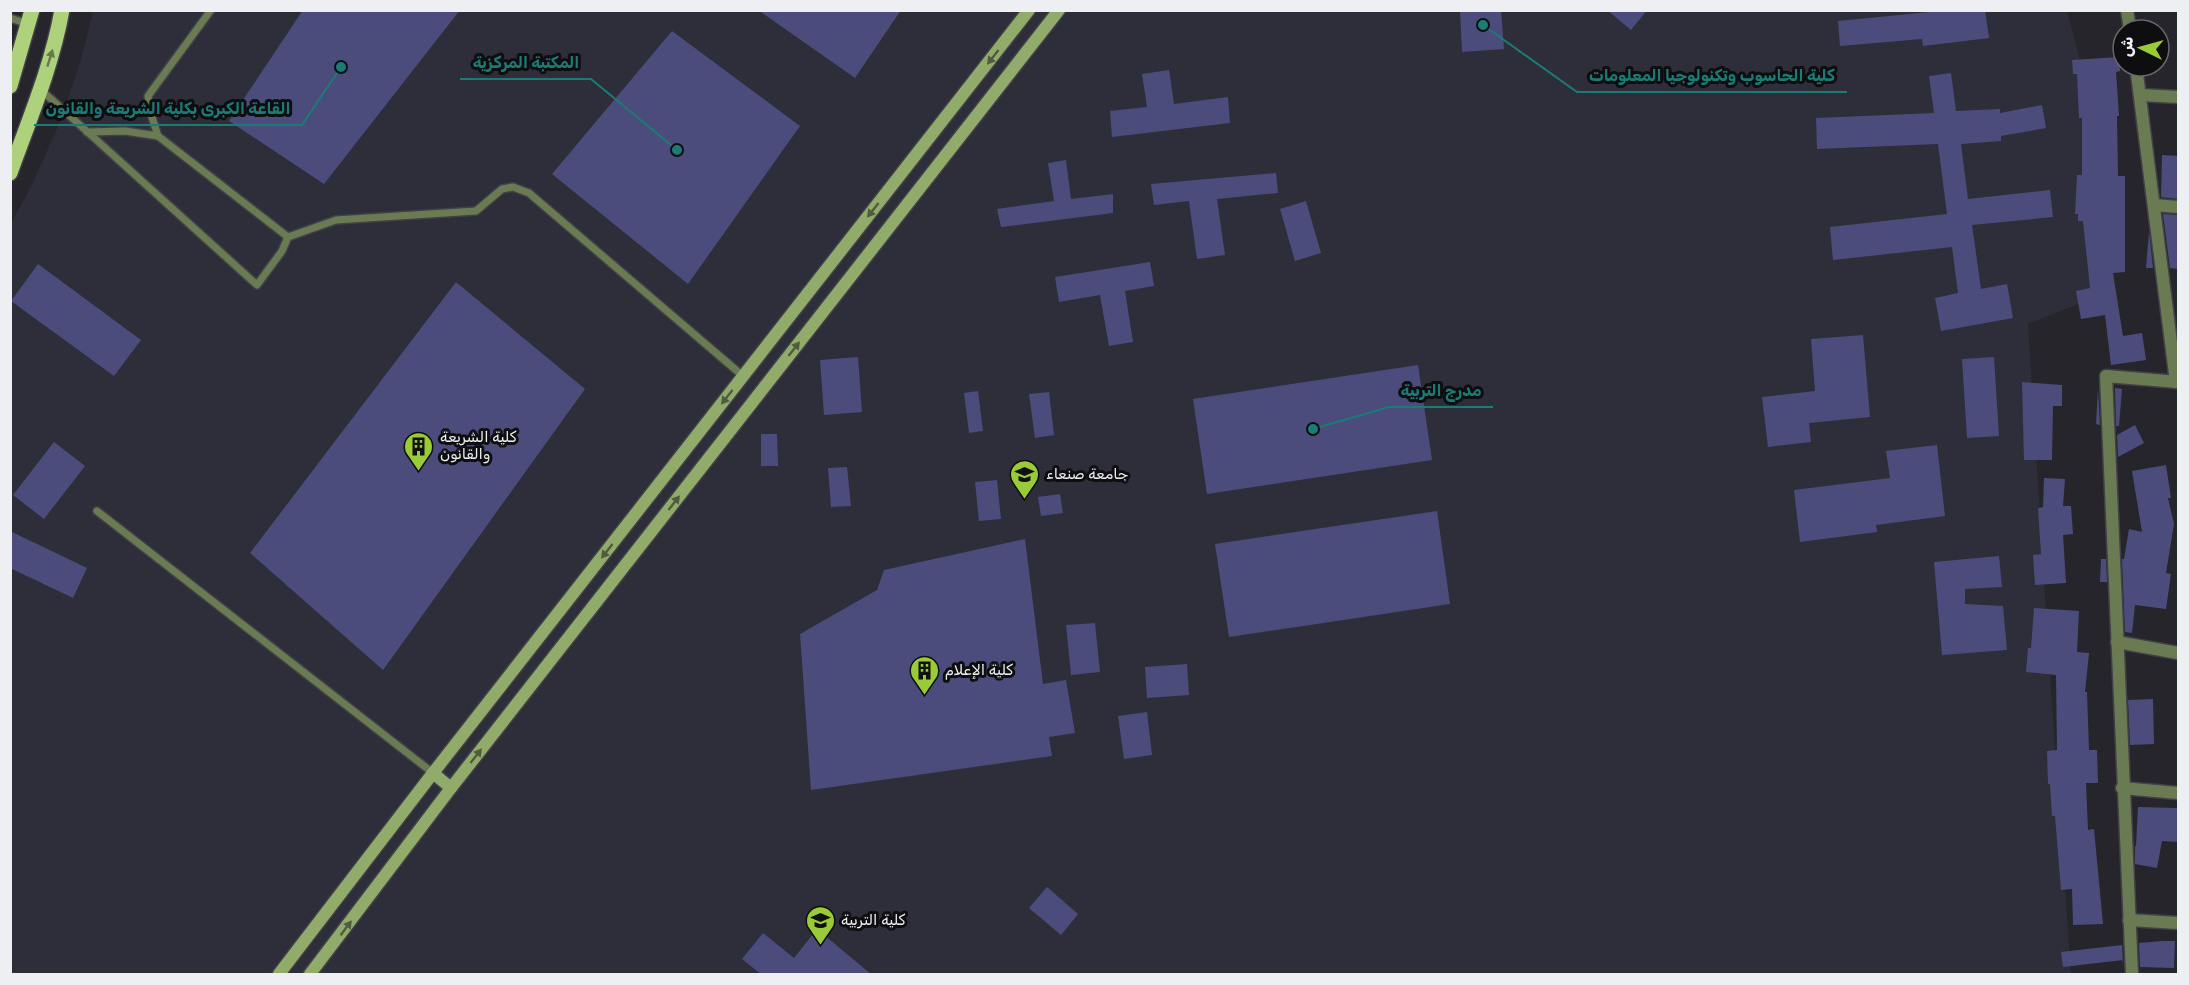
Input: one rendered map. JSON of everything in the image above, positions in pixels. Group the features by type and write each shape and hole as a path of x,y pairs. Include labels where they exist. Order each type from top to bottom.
{"main road":[{"path":"10,173 40,89 59,28 62,10"},
{"path":"10,86 30,17"}],"street":[{"path":"279,975 433,773 1029,10"},
{"path":"310,975 451,788 1059,10"},
{"path":"2132,975 2122,788 2106,376 2177,382 2138,78"},
{"path":"2140,95 2178,97"},
{"path":"2154,205 2178,207"},
{"path":"2116,642 2178,653"},
{"path":"433,773 451,788"},
{"path":"2122,788 2178,793"},
{"path":"2129,920 2178,923"}],"lane":[{"path":"158,136 148,96 211,10"},
{"path":"10,18 30,17"},
{"path":"40,89 257,285 282,251 288,237 336,220 476,211 502,189 513,187 529,193 743,376"},
{"path":"87,132 125,131 158,136 288,237"},
{"path":"97,511 433,773"}],"shaded area":[{"name":"جامعة صنعاء","path":"93,11 2067,11 2081,64 2098,296 2028,324 2071,974 11,974 11,223 30,189 59,124 81,60"}],"building":[{"path":"303,10 460,10 324,184 229,121"},
{"path":"758,10 901,10 855,78"},
{"path":"1460,10 1501,10 1504,49 1462,52"},
{"path":"1607,10 1647,10 1631,30"},
{"path":"1950,10 1985,10 1989,38 1923,46 1922,39 1840,46 1838,21"},
{"path":"672,31 800,126 688,284 552,174"},
{"path":"2111,58 2111,78 2116,78 2119,116 2117,116 2118,176 2125,176 2125,272 2113,273 2123,336 2142,333 2146,360 2111,365 2105,315 2081,319 2076,291 2090,288 2083,221 2078,221 2078,214 2075,214 2077,175 2082,175 2082,118 2079,118 2077,74 2073,74 2072,60"},
{"path":"1169,70 1174,104 1228,97 1230,123 1112,137 1110,111 1147,107 1142,74"},
{"path":"1951,73 1956,111 2000,109 2000,113 2042,105 2046,128 2001,136 2001,141 1961,144 1968,199 2050,190 2053,217 1972,225 1981,289 2007,284 2013,318 1941,331 1935,298 1958,293 1952,247 1833,260 1830,227 1947,214 1938,144 1817,149 1816,118 1934,113 1929,76"},
{"path":"2162,155 2178,156 2178,199 2161,197"},
{"path":"1066,160 1071,199 1113,194 1113,213 1001,227 997,209 1054,201 1048,163"},
{"path":"1276,173 1278,193 1217,199 1225,255 1197,259 1189,201 1154,205 1151,184"},
{"path":"1306,201 1321,253 1295,261 1280,209"},
{"path":"2163,214 2178,215 2178,269 2170,268"},
{"path":"2149,231 2153,268 2146,268"},
{"path":"1150,262 1154,286 1125,291 1133,342 1109,346 1100,295 1059,302 1055,277"},
{"path":"38,264 141,340 114,376 11,301"},
{"name":"كلية الشريعة والقانون","path":"456,282 585,389 383,670 250,553"},
{"path":"1863,335 1870,417 1809,423 1811,442 1768,447 1762,397 1815,391 1811,339"},
{"path":"858,357 862,412 824,415 820,360"},
{"path":"1994,357 1999,436 1967,438 1962,359"},
{"path":"1418,365 1432,460 1207,494 1193,399"},
{"path":"2022,382 2062,385 2062,406 2053,406 2052,460 2024,460"},
{"path":"2115,388 2122,389 2119,426 2116,426"},
{"path":"2098,389 2100,425 2096,424"},
{"path":"978,391 983,431 969,433 964,393"},
{"path":"1049,392 1054,435 1035,438 1029,394"},
{"path":"2135,425 2144,443 2118,457 2117,435"},
{"path":"761,434 777,434 778,466 761,466"},
{"path":"54,442 85,466 44,519 13,495"},
{"path":"1937,445 1945,516 1876,525 1877,532 1800,542 1794,490 1890,478 1886,451"},
{"path":"2166,465 2171,498 2168,498 2174,524 2166,573 2171,574 2166,609 2135,605 2132,633 2125,632 2122,559 2124,559 2129,529 2142,532 2132,471"},
{"path":"847,467 851,506 831,507 828,468"},
{"path":"2044,478 2065,479 2063,506 2071,506 2073,534 2063,535 2066,583 2035,585 2033,555 2041,554 2038,508 2043,507"},
{"path":"997,480 1001,519 979,521 975,482"},
{"path":"1060,494 1063,513 1041,516 1038,497"},
{"path":"1437,511 1450,604 1229,637 1215,544"},
{"path":"10,531 87,568 73,598 10,568"},
{"name":"كلية الإعلام","path":"1025,539 1043,684 1066,680 1075,733 1049,737 1052,756 811,790 800,634 877,590 884,570"},
{"path":"1999,556 2002,587 1965,589 1965,604 2003,606 2007,650 1942,655 1934,562"},
{"path":"2101,559 2106,559 2107,582 2100,582"},
{"path":"2034,608 2079,611 2077,652 2089,653 2085,692 2087,692 2089,750 2097,750 2098,783 2086,783 2088,830 2094,829 2103,924 2073,925 2072,889 2061,890 2055,816 2052,816 2050,784 2048,784 2047,751 2057,750 2056,675 2026,672 2028,648 2031,648"},
{"path":"1095,623 1100,672 1071,675 1066,625"},
{"path":"1187,664 1189,695 1147,698 1145,667"},
{"path":"2153,699 2154,744 2130,745 2128,700"},
{"path":"1147,712 1152,755 1124,759 1118,716"},
{"path":"2138,807 2178,808 2178,842 2162,841 2157,868 2135,864"},
{"path":"1047,887 1078,914 1061,935 1029,908"},
{"name":"كلية التربية","path":"817,929 872,975 762,975 742,959 763,933 794,958"},
{"path":"2175,941 2174,968 2140,967 2139,943"},
{"path":"2122,945 2123,960 2063,967 2061,952"}],"place":[{"name":"كلية الحاسوب وتكنولوجيا المعلومات","path":"1483,25"},
{"name":"القاعة الكبرى بكلية الشريعة والقانون","path":"341,67"},
{"name":"المكتبة المركزية","path":"677,150"},
{"name":"مدرج التربية","path":"1313,429"},
{"name":"كلية الشريعة والقانون","path":"419,472"},
{"name":"جامعة صنعاء","path":"1025,500"},
{"name":"كلية الإعلام","path":"924,696"},
{"name":"كلية التربية","path":"820,946"}]}
